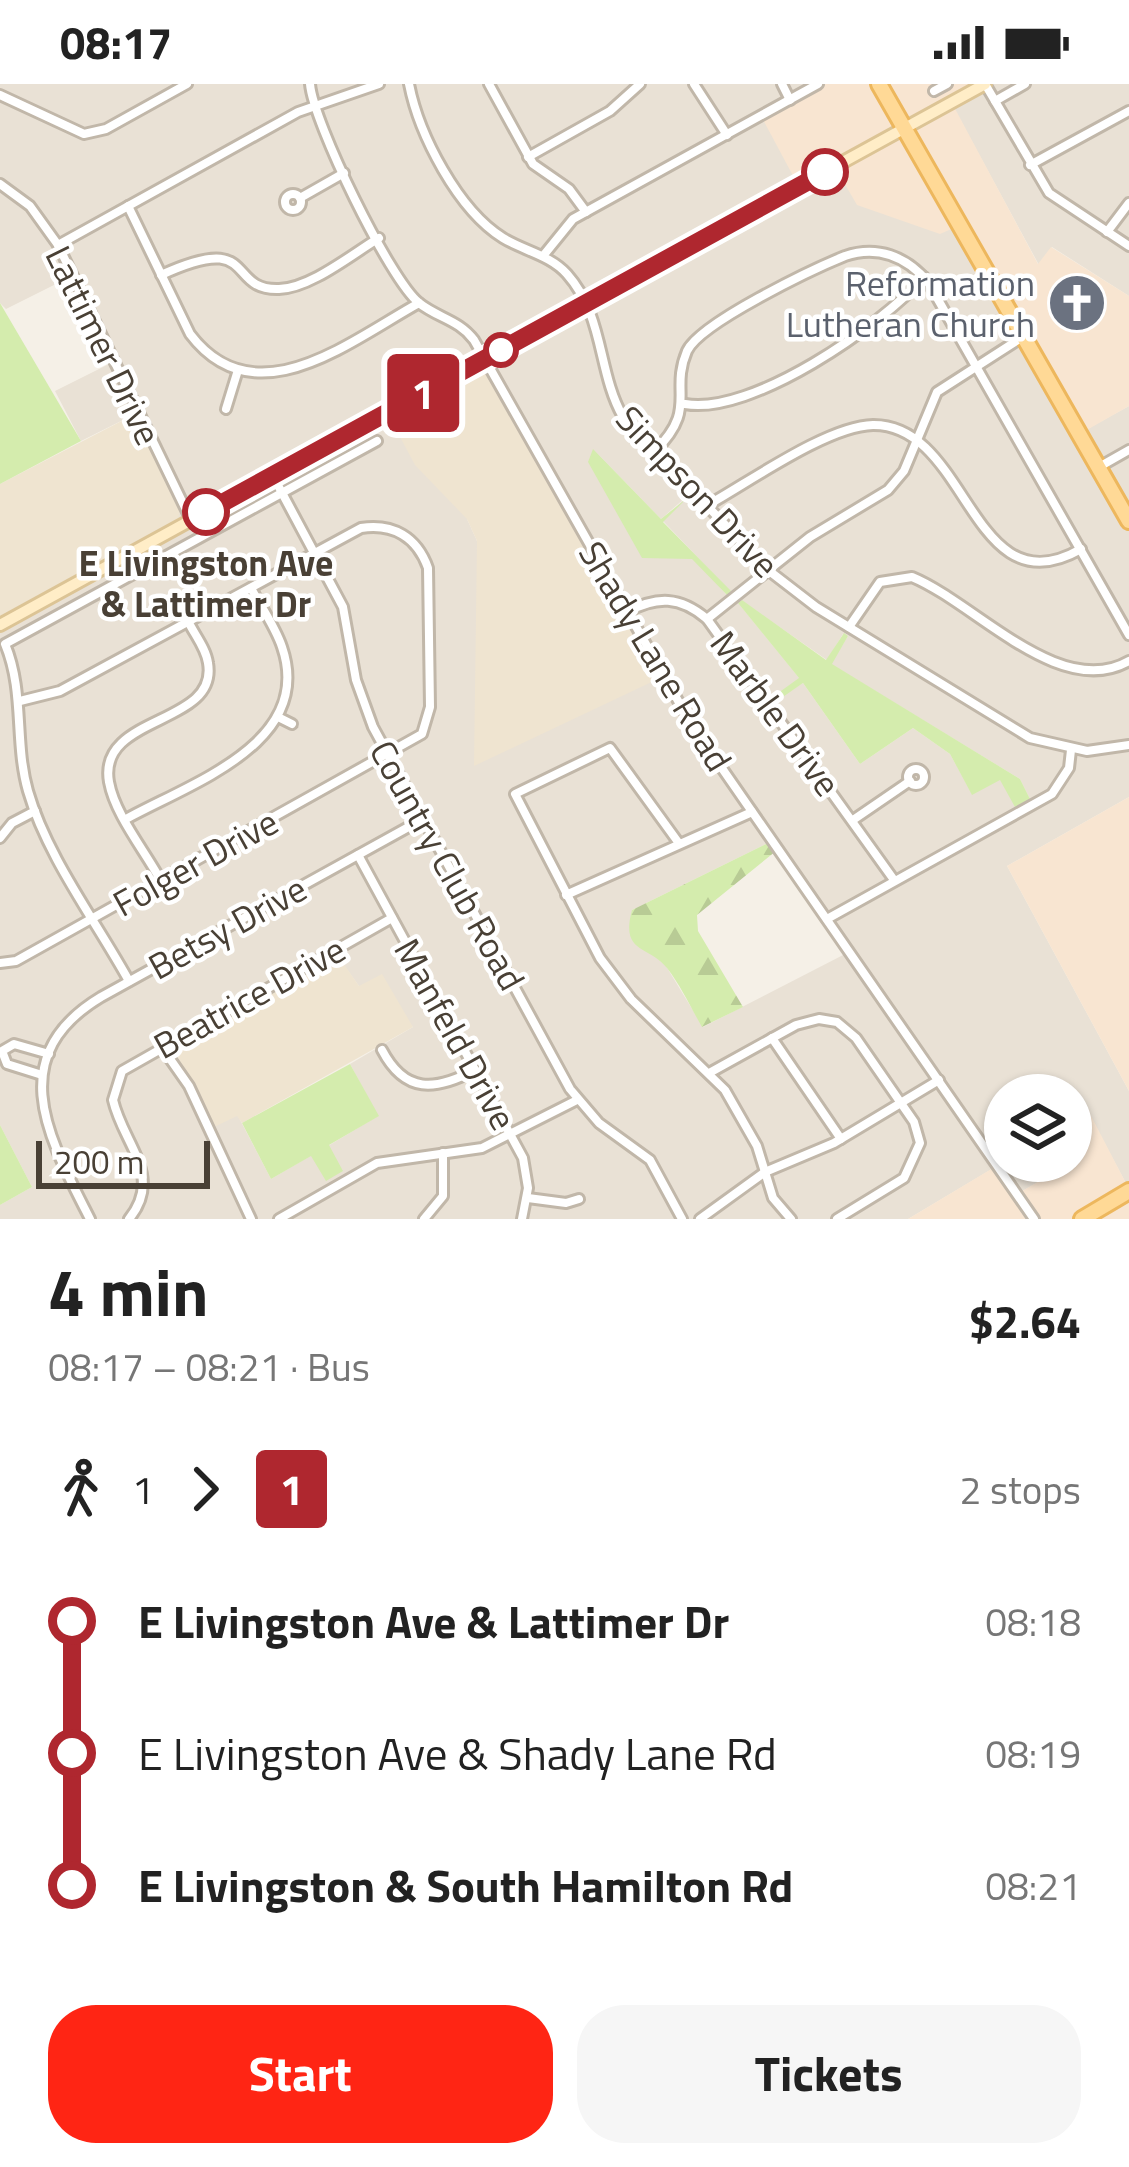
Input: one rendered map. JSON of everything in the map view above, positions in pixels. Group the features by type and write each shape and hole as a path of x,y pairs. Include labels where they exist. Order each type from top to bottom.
{"main road":[{"path":"879,84 1129,521"},
{"path":"0,625 985,84"},
{"path":"1082,1219 1129,1191"}],"street":[{"path":"0,95 84,134 106,129 187,84"},
{"name":"Shady Lane Road","path":"310,84 312,104 344,173 419,303 460,324 485,359 681,707 1034,1219"},
{"path":"58,245 312,104 379,84"},
{"name":"Simpson Drive","path":"409,84 422,124 479,218 503,238 566,272 586,303 602,336 616,405 654,452 768,570 849,627 1030,738 1071,750 1129,746"},
{"path":"489,84 528,157 569,190 586,212"},
{"path":"528,157 619,105 640,84"},
{"path":"694,84 727,135"},
{"path":"782,84 790,100"},
{"path":"542,256 558,232 586,212 818,84"},
{"path":"934,91 947,84"},
{"path":"985,84 1048,193 1129,246"},
{"path":"994,101 1025,84"},
{"path":"1030,165 1129,111"},
{"path":"300,198 344,173"},
{"name":"Lattimer Drive","path":"0,184 36,213 58,245 191,520"},
{"path":"1107,232 1129,203"},
{"path":"128,206 195,340 238,370 262,375 298,370 419,303"},
{"path":"161,275 214,255 237,262 259,284 283,288 379,238"},
{"path":"654,452 676,426 684,404 684,363 698,336 834,260 880,252 924,277 1129,635"},
{"path":"684,404 712,407 744,398 878,324 924,277"},
{"path":"707,620 768,570 888,490 904,471 937,392 1021,338"},
{"path":"226,409 238,370"},
{"path":"706,506 850,429 884,426 917,437 938,458 976,521 1002,547 1042,562 1081,549"},
{"path":"129,981 35,811 22,764 20,700 4,644 377,441"},
{"path":"1097,468 1129,450"},
{"name":"Country Club Road","path":"273,476 344,608 362,702 577,1100 650,1160 682,1219"},
{"name":"Folger Drive","path":"0,963 16,961 416,740 429,721 429,573 424,557 405,535 377,526 353,531 314,553"},
{"path":"20,700 60,691 314,553"},
{"path":"849,627 880,582 912,577 1069,670 1101,673 1129,661"},
{"path":"126,819 248,751 278,717 285,660 250,588"},
{"name":"Marble Drive","path":"626,612 654,600 673,600 707,620 894,880"},
{"path":"161,881 108,778 116,748 190,702 208,679 207,657 188,621"},
{"path":"278,717 292,724"},
{"path":"678,842 610,748 515,794 615,980 710,1073 746,1123 772,1198 791,1219"},
{"path":"827,919 1052,794 1070,768 1071,750"},
{"path":"854,820 910,781"},
{"path":"0,838 12,823 35,811"},
{"path":"566,895 752,812"},
{"name":"Betsy Drive","path":"49,1054 70,1021 129,981 423,819"},
{"name":"Manfeld Drive","path":"358,855 526,1166 528,1198 522,1219"},
{"name":"Beatrice Drive","path":"129,1219 142,1199 145,1176 115,1111 114,1084 128,1065 392,918"},
{"path":"710,1073 811,1020 837,1022 856,1038 917,1129 919,1153 904,1178 837,1219"},
{"path":"772,1038 841,1139"},
{"path":"42,1075 7,1064 2,1051 14,1044 49,1054 42,1075 45,1126 90,1219"},
{"path":"161,1046 189,1086 251,1219"},
{"path":"382,1050 404,1080 425,1088 448,1084 475,1070"},
{"path":"700,1219 765,1172 841,1139 938,1080"},
{"path":"279,1219 376,1163 476,1150 577,1100"},
{"path":"424,1219 442,1196 443,1153"},
{"path":"528,1198 566,1203 579,1198"}],"shaded area":[{"path":"0,84 819,84 835,167 956,226 1078,434 1129,406 1129,797 1007,866 1129,1091 1129,1189 1092,1120 1092,1074 984,1074 984,1174 908,1219 0,1219 0,1205 32,1187 0,1125 0,616 178,519 135,414 81,441 55,391 111,363 70,277 6,309 0,303","holes":["594,450 661,519 686,497 663,521 731,592 726,594","467,519 660,678 477,541","741,600 827,660 843,634 848,636 831,664 1020,779 1030,799 1000,779 972,794 950,754 913,728 860,764 803,683 776,700 800,679 739,604","770,842 847,953 703,1027 632,910","338,957 359,986 413,1027 350,1064 378,1116 328,1146 342,1171 312,1155 271,1179 238,1116"]},
{"path":"819,84 973,84 975,89 952,103 1038,264 1051,247 1129,296 1129,406 1078,435 956,227 940,234 857,205 835,167 799,187 761,116"},
{"path":"973,84 1129,84 1129,296 1052,247 1039,265 951,103 975,88"},
{"path":"484,369 660,678 474,766 477,541 467,519 415,465 391,420"},
{"path":"135,414 180,510 178,519 0,616 0,484"},
{"path":"1129,797 1129,1091 1007,866"},
{"path":"339,957 359,986 382,974 413,1027 242,1123 237,1116 212,1128 171,1049"},
{"path":"1092,1118 1129,1189 1129,1219 908,1219 984,1173 984,1182 1009,1182 1017,1194 1038,1182 1092,1182"},
{"path":"1008,1182 1038,1182 1017,1194"}],"green space":[{"path":"0,303 81,441 0,484"},
{"path":"593,449 661,519 687,498 663,522 731,591 727,595 692,559 642,558 588,462"},
{"path":"742,600 826,660 844,633 848,636 832,664 1020,779 1030,799 1015,807 1000,780 972,795 950,754 913,728 860,764 803,683 777,701 774,696 799,678 738,603"},
{"path":"770,842 776,851 697,915 698,931 743,1007 702,1027 667,968 633,942 632,910"},
{"path":"350,1064 379,1116 329,1145 343,1171 326,1181 311,1156 271,1179 242,1123"},
{"path":"0,1125 32,1187 0,1205"}],"bus line":[{"name":"1","path":"206,512 825,172"}],"place":[{"name":"Reformation Lutheran Church","path":"1077,303"},
{"name":"E Livingston Ave & Lattimer Dr","path":"206,512"}]}
